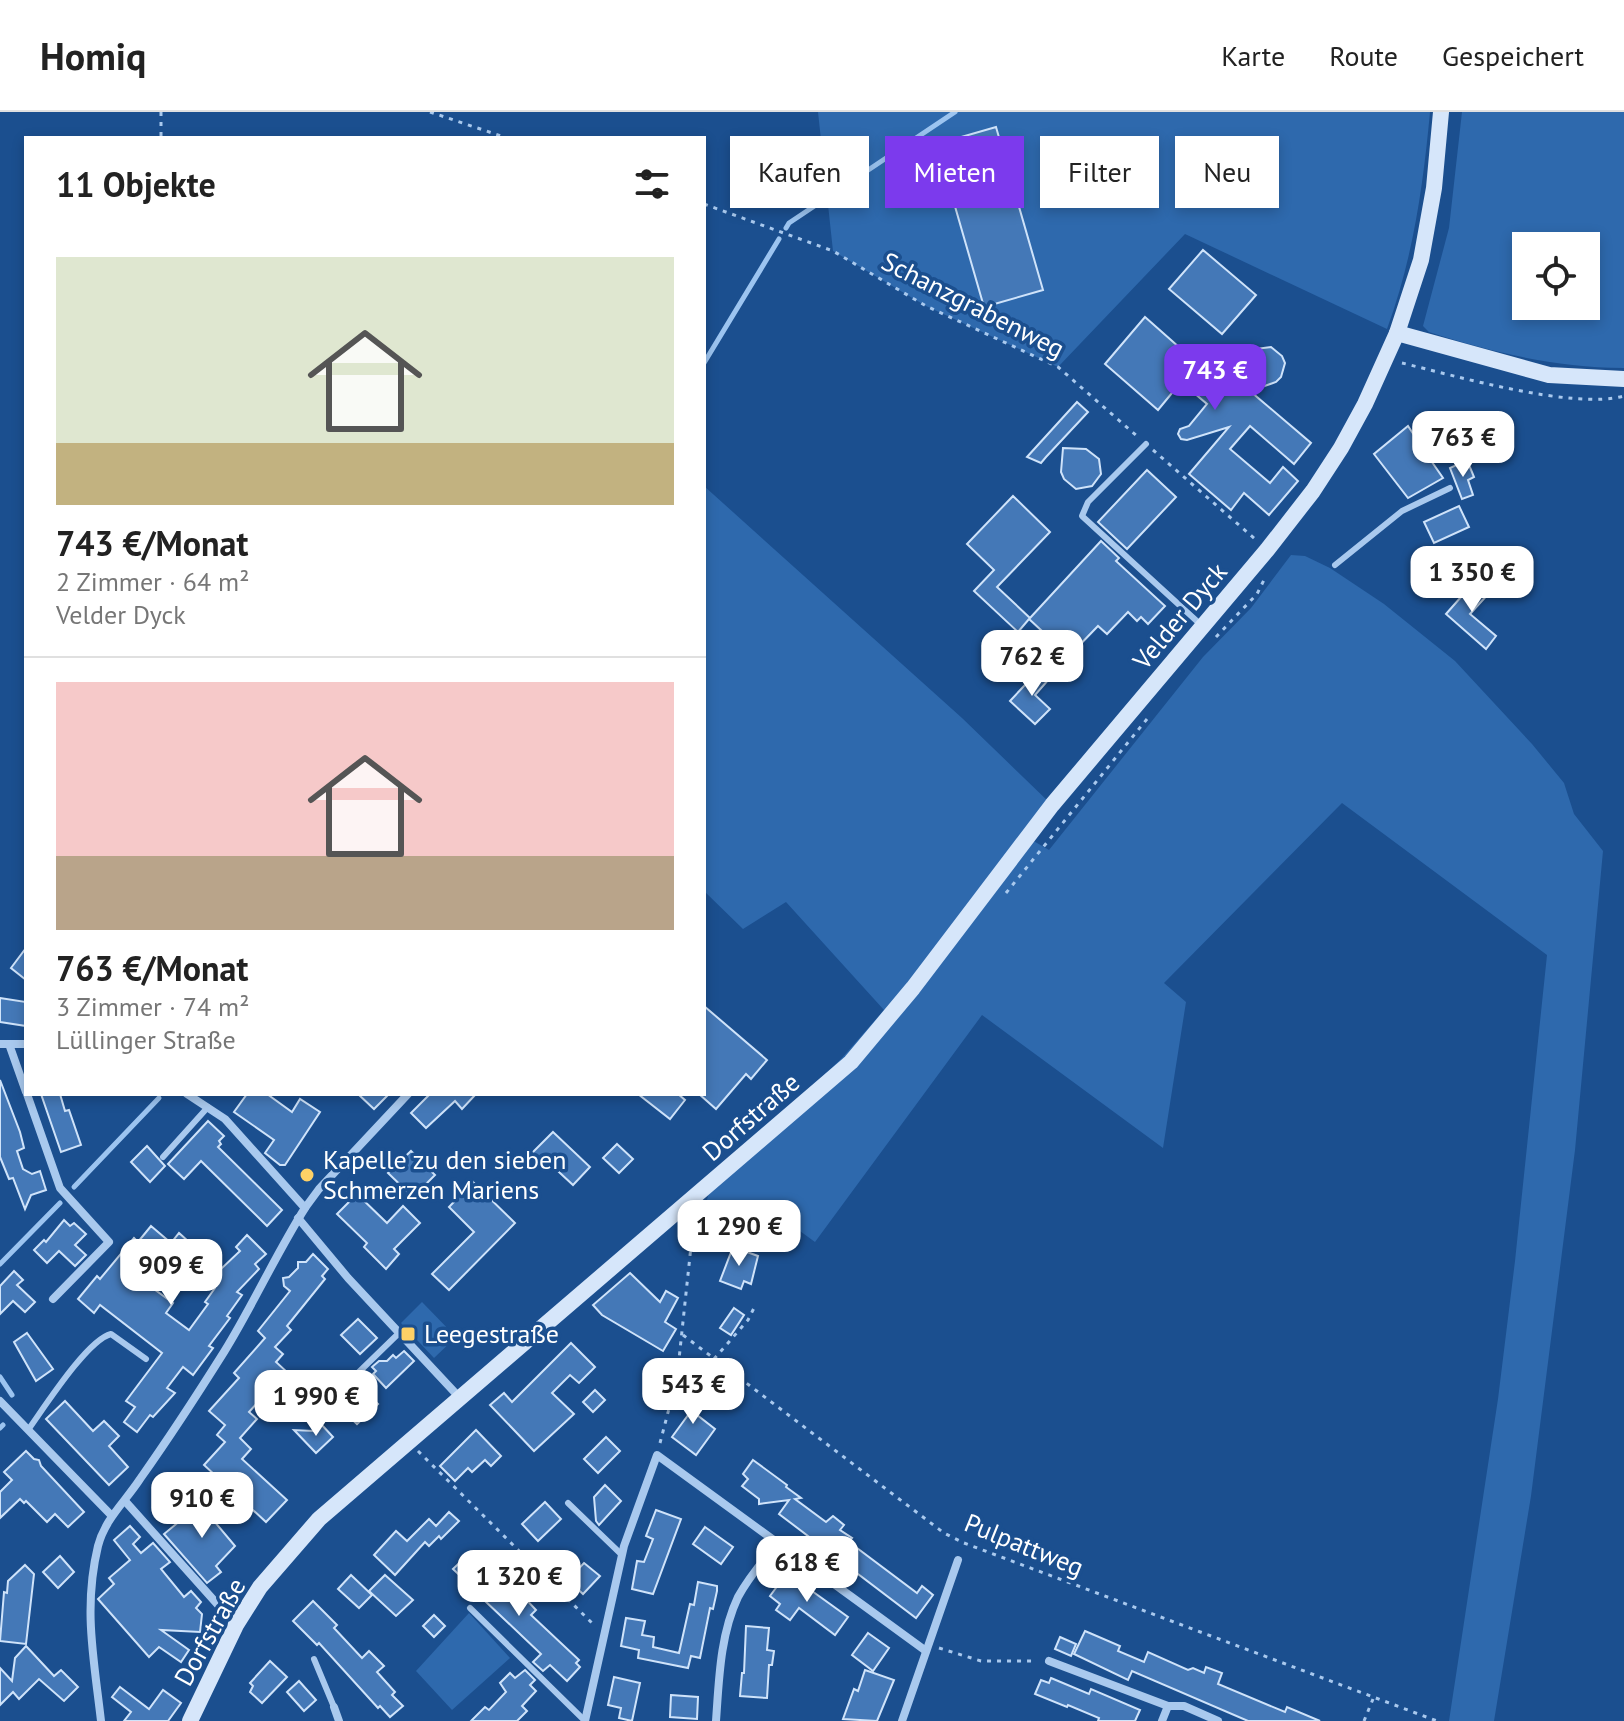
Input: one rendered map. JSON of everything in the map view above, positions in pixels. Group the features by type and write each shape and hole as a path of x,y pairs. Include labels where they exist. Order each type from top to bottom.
{"main road":[{"name":"Velder Dyck","path":"851,1062 923,976 1052,805 1267,550 1313,491 1341,448 1397,333 1421,260 1434,188 1441,112"},
{"path":"1397,333 1549,375 1624,379"},
{"name":"Dorfstraße","path":"190,1721 236,1625 260,1587 319,1519 851,1062"}],"street":[{"path":"4,1044 24,1089"},
{"path":"27,1096 60,1188 109,1242 53,1299"},
{"path":"190,1096 225,1119 305,1208"},
{"path":"101,1721 89,1621 89,1589 99,1542 111,1515 125,1501 224,1351 305,1208 406,1096"},
{"path":"298,1218 348,1278 460,1398"},
{"path":"0,1401 111,1515"},
{"path":"585,1721 622,1555 657,1455 926,1651"},
{"path":"125,1501 236,1625"},
{"path":"716,1721 720,1671 737,1599 753,1572 779,1542"},
{"path":"902,1721 958,1560"},
{"path":"1049,1661 1168,1706 1184,1706 1218,1721"},
{"path":"1162,1721 1168,1706"},
{"path":"334,1707 339,1721"}],"lane":[{"path":"1146,444 1088,502 1082,516 1203,626"},
{"path":"1335,565 1402,511 1450,488"},
{"path":"163,1157 208,1107"},
{"path":"324,1406 399,1333"},
{"path":"28,1430 64,1381 105,1335 111,1334 146,1359"},
{"path":"568,1503 622,1555"},
{"path":"470,1608 585,1721"},
{"path":"314,1659 334,1707"}],"path":[{"path":"161,112 161,136"},
{"path":"430,112 501,136"},
{"name":"Schanzgrabenweg","path":"706,205 833,251 926,306 1058,367 1267,550"},
{"path":"1402,363 1490,384 1551,394 1601,400 1624,396"},
{"path":"657,1455 677,1378 695,1197"},
{"path":"714,1359 748,1320 755,1306"},
{"name":"Pulpattweg","path":"683,1335 932,1524 964,1543 1437,1721"},
{"path":"409,1442 603,1635"},
{"path":"926,1651 935,1646 981,1661 1049,1661"},
{"path":"1364,1721 1373,1697"}],"shaded area":[{"path":"818,112 1430,112 1416,222 1404,276 1387,329 1185,234 1058,367 926,306 833,251 828,208 869,208 869,136 821,136"},
{"path":"1462,112 1624,112 1624,368 1525,358 1429,332 1423,326 1449,228"},
{"path":"706,488 962,718 1052,805 1025,836 1049,850 1203,657 1251,608 1291,555 1305,556 1330,568 1384,604 1455,661 1564,783 1574,814 1603,851 1575,1150 1531,1496 1494,1721 1449,1721 1498,1399 1547,955 1342,803 1164,983 1186,1002 1163,1148 982,1015 815,1242 757,1200 698,1236 714,1172 794,1104 842,1058 884,1010 786,902 743,929 706,893"},
{"path":"422,1302 456,1337 434,1358 401,1323"},
{"path":"469,1613 510,1658 452,1710 416,1671"}],"building":[{"path":"996,127 999,136 965,136"},
{"path":"955,208 1019,208 1043,290 984,307"},
{"path":"1203,250 1256,295 1222,334 1169,289"},
{"path":"1145,317 1223,386 1232,376 1246,387 1247,361 1256,349 1271,347 1282,356 1285,363 1281,377 1276,382 1250,391 1311,443 1294,464 1250,426 1230,449 1270,483 1283,467 1298,481 1269,515 1244,493 1231,510 1189,474 1229,427 1187,440 1181,439 1178,434 1180,429 1189,426 1207,404 1181,382 1158,410 1105,364"},
{"path":"1077,402 1088,412 1041,463 1027,457"},
{"path":"1462,423 1466,434 1425,452 1443,478 1408,498 1374,454 1408,426 1418,441"},
{"path":"1063,448 1086,449 1099,459 1101,474 1092,486 1076,489 1064,479 1061,472"},
{"path":"1467,460 1474,477 1468,480 1473,495 1462,499 1450,468"},
{"path":"1147,470 1176,497 1127,549 1098,522"},
{"path":"1013,496 1050,532 997,587 1030,618 1101,541 1119,558 1116,561 1165,606 1148,624 1141,617 1137,621 1128,612 1107,634 1098,626 1069,656 1029,619 1018,632 974,591 994,570 967,544"},
{"path":"1459,506 1469,527 1434,543 1424,522"},
{"path":"1476,580 1490,592 1470,614 1496,636 1486,649 1446,614"},
{"path":"1039,670 1049,679 1035,695 1050,709 1035,724 1010,701"},
{"path":"24,951 24,978 11,968"},
{"path":"0,998 24,1002 24,1026 0,1022"},
{"path":"706,1008 767,1060 751,1079 746,1074 716,1109 701,1096 706,1096"},
{"path":"0,1080 20,1132 24,1148 17,1151 23,1169 32,1174 40,1171 46,1190 31,1195 25,1209 13,1178 9,1179 0,1157"},
{"path":"42,1096 61,1096 65,1111 69,1110 81,1145 61,1152"},
{"path":"246,1096 270,1096 292,1112 300,1099 320,1112 285,1165 280,1165 265,1153 274,1140 234,1112"},
{"path":"360,1096 387,1096 374,1109"},
{"path":"428,1096 474,1096 462,1109 455,1101 426,1128 411,1113"},
{"path":"641,1096 680,1096 685,1100 670,1119"},
{"path":"208,1121 224,1136 218,1147 282,1210 267,1226 201,1161 184,1179 168,1164"},
{"path":"553,1132 590,1167 573,1185 546,1160 541,1166 530,1155"},
{"path":"617,1144 633,1159 619,1173 603,1158"},
{"path":"147,1146 165,1166 150,1182 131,1162"},
{"path":"411,1151 435,1175 413,1197 388,1173"},
{"path":"473,1182 515,1223 449,1290 432,1274 474,1232 449,1207"},
{"path":"357,1194 387,1223 403,1206 420,1223 394,1249 399,1254 386,1269 364,1247 367,1243 337,1214"},
{"path":"64,1220 70,1226 74,1223 86,1234 75,1245 86,1255 75,1266 59,1251 47,1263 34,1250 44,1240 46,1242"},
{"path":"151,1226 171,1243 179,1233 220,1270 240,1251 236,1247 247,1235 266,1254 255,1264 259,1269 237,1292 242,1295 227,1316 230,1318 209,1346 213,1348 193,1375 183,1367 167,1388 175,1393 153,1417 150,1415 137,1432 124,1422 135,1407 126,1401 162,1353 100,1305 94,1313 78,1299 97,1276 100,1279 134,1238 138,1242","holes":["181,1258 215,1288 205,1302 208,1304 189,1330 166,1313 173,1303 154,1289"]},
{"path":"733,1247 758,1256 751,1284 744,1281 741,1289 720,1281"},
{"path":"313,1254 328,1269 322,1276 325,1279 287,1326 291,1330 275,1347 283,1354 276,1362 288,1373 272,1393 269,1390 249,1412 257,1419 240,1438 251,1449 242,1459 287,1500 266,1522 204,1465 225,1442 217,1435 225,1425 209,1411 239,1378 234,1373 265,1338 258,1331 290,1291 284,1286 283,1278 289,1277 298,1268 298,1262 306,1262"},
{"path":"14,1271 23,1280 17,1285 35,1302 25,1312 13,1301 0,1314 0,1286"},
{"path":"630,1273 660,1302 666,1291 678,1298 665,1322 676,1329 663,1351 602,1315 593,1305"},
{"path":"734,1308 744,1315 731,1335 720,1328"},
{"path":"358,1319 377,1338 360,1354 341,1335"},
{"path":"27,1333 53,1369 36,1381 14,1342"},
{"path":"571,1343 595,1367 579,1383 570,1375 552,1393 574,1414 534,1451 490,1405 504,1393 512,1402"},
{"path":"404,1351 414,1361 386,1388 373,1374 376,1371 372,1367 393,1355 396,1358"},
{"path":"595,1390 605,1400 593,1412 583,1402"},
{"path":"689,1390 702,1399 692,1411 715,1429 696,1455 672,1437 691,1411 679,1402"},
{"path":"356,1391 364,1400 369,1395 378,1404 357,1424 339,1407"},
{"path":"65,1401 93,1431 104,1421 119,1436 109,1446 128,1467 109,1485 46,1419"},
{"path":"321,1424 333,1437 316,1453 294,1430 314,1431"},
{"path":"476,1430 501,1456 491,1466 485,1460 472,1472 468,1468 455,1481 440,1466"},
{"path":"606,1437 620,1451 598,1473 584,1459"},
{"path":"26,1451 39,1460 41,1466 84,1512 68,1527 55,1514 47,1522 20,1499 0,1518 0,1492 12,1480 4,1472"},
{"path":"753,1460 787,1485 801,1498 795,1499 826,1522 833,1516 844,1525 840,1530 852,1538 850,1540 857,1548 917,1593 922,1586 933,1595 916,1618 779,1514 789,1500 759,1504 759,1499 742,1486 748,1479 743,1474"},
{"path":"605,1485 621,1501 599,1525 594,1497"},
{"path":"209,1497 222,1514 214,1521 235,1546 216,1566 221,1572 207,1583 164,1534"},
{"path":"545,1502 561,1519 538,1541 522,1524"},
{"path":"656,1510 681,1519 653,1594 632,1589 637,1561 644,1562 653,1539 646,1536"},
{"path":"449,1512 459,1521 441,1539 439,1536 429,1546 425,1542 395,1575 374,1555 396,1531 407,1541 429,1519 436,1526"},
{"path":"130,1526 140,1537 133,1544 141,1553 153,1543 170,1562 161,1569 184,1597 191,1591 201,1602 196,1608 202,1614 200,1632 161,1630 189,1650 181,1662 159,1647 149,1657 98,1599 114,1584 109,1578 130,1560 114,1540"},
{"path":"705,1527 733,1547 721,1564 693,1544"},
{"path":"470,1553 515,1600 521,1594 536,1610 531,1615 579,1660 576,1663 580,1667 567,1681 550,1665 543,1671 533,1662 541,1654 483,1599 474,1585 472,1587 453,1569"},
{"path":"60,1556 74,1572 58,1588 43,1572"},
{"path":"584,1563 600,1576 583,1594 568,1580"},
{"path":"25,1565 34,1574 26,1644 0,1641 4,1592 7,1593 8,1581"},
{"path":"787,1573 848,1617 835,1635 799,1608 790,1620 776,1610 780,1604 770,1596"},
{"path":"351,1575 372,1595 359,1608 338,1589"},
{"path":"385,1575 413,1600 396,1616 369,1591"},
{"path":"698,1582 717,1586 717,1591 713,1609 710,1608 700,1658 691,1656 688,1668 638,1658 639,1650 621,1646 626,1618 645,1621 642,1635 654,1637 653,1647 679,1653"},
{"path":"313,1601 337,1625 334,1628 362,1658 369,1651 384,1666 377,1672 403,1706 390,1717 380,1706 378,1708 319,1643 317,1645 293,1621"},
{"path":"434,1615 445,1626 434,1637 423,1626"},
{"path":"746,1626 769,1628 767,1650 774,1651 772,1665 769,1665 767,1698 740,1696"},
{"path":"1085,1631 1120,1646 1118,1651 1144,1662 1148,1652 1188,1670 1193,1668 1204,1673 1206,1667 1222,1673 1218,1684 1285,1712 1287,1707 1320,1721 1248,1721 1132,1671 1128,1680 1074,1654"},
{"path":"868,1633 889,1648 873,1671 852,1655"},
{"path":"1060,1637 1076,1644 1071,1656 1055,1649"},
{"path":"26,1646 54,1676 61,1670 78,1687 64,1701 39,1679 19,1699 13,1692 0,1705 0,1668 12,1681 15,1658"},
{"path":"270,1661 287,1677 262,1703 250,1692 253,1686 250,1683"},
{"path":"525,1670 535,1680 530,1685 536,1691 522,1706 527,1711 517,1721 471,1721 485,1707 489,1710 506,1692 500,1683 510,1673 515,1678"},
{"path":"865,1670 894,1680 877,1721 843,1719 854,1689 858,1691"},
{"path":"614,1677 640,1683 632,1721 619,1718 621,1708 608,1705"},
{"path":"1051,1678 1089,1694 1091,1689 1140,1710 1135,1721 1098,1721 1099,1718 1035,1694 1041,1680 1049,1683"},
{"path":"299,1681 316,1700 304,1711 287,1692"},
{"path":"120,1687 149,1709 163,1690 181,1703 168,1721 124,1721 131,1712 112,1697"},
{"path":"671,1695 698,1697 697,1719 670,1717"}],"waterway":[{"path":"786,228 789,223 955,112"},
{"path":"706,360 779,239"},
{"path":"74,1187 159,1098"},
{"path":"0,1264 60,1203"},
{"path":"0,1377 12,1395"},
{"path":"0,1428 3,1425"}],"place":[{"name":"Kapelle zu den sieben Schmerzen Mariens","path":"307,1175"},
{"name":"Leegestraße","path":"408,1334"}]}
